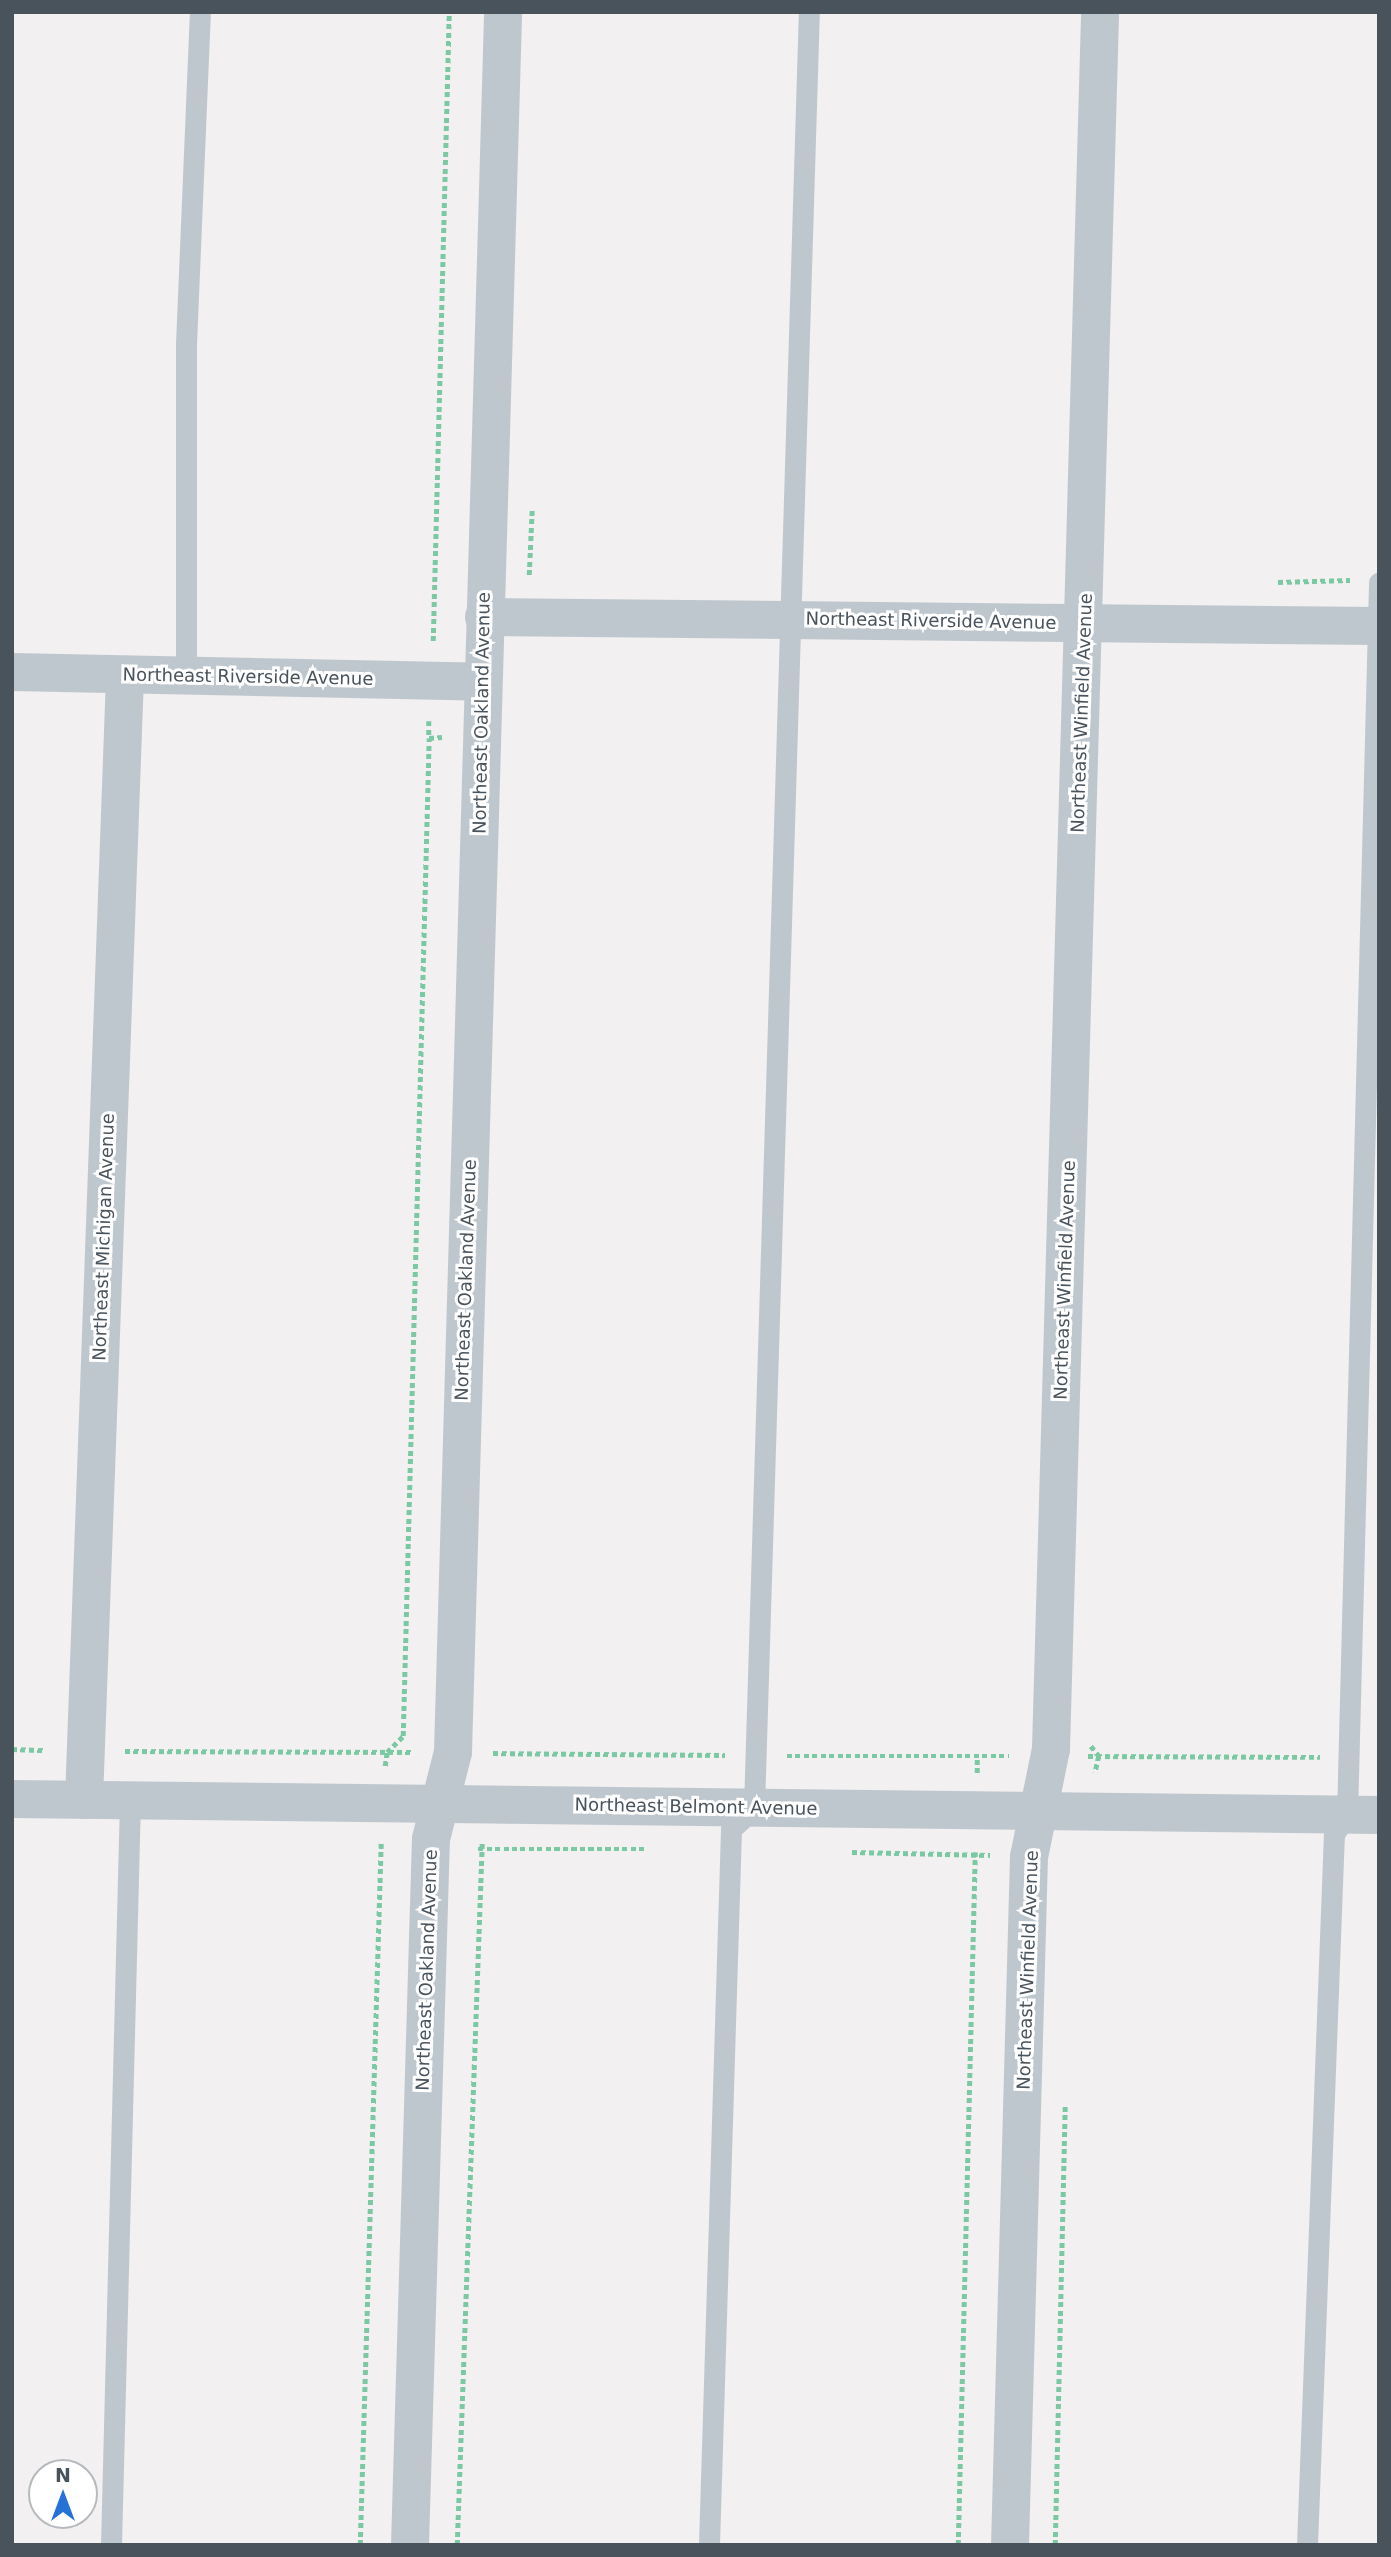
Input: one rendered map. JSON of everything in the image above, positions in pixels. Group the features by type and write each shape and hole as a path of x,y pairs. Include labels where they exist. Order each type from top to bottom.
{"street":[{"name":"Northeast Oakland Avenue","path":"410,2545 431,1839 453,1752 503,12"},
{"name":"Northeast Winfield Avenue","path":"1010,2545 1029,1857 1050,1756 1100,12"},
{"name":"Northeast Riverside Avenue","path":"484,617 1378,626"},
{"name":"Northeast Riverside Avenue","path":"12,672 483,682"},
{"name":"Northeast Michigan Avenue","path":"84,1800 125,675"},
{"name":"Northeast Belmont Avenue","path":"12,1799 1363,1815"}],"lane":[{"path":"186,676 186,344 200,12"},
{"path":"709,2545 731,1829 754,1808 809,12"},
{"path":"1307,2545 1334,1834 1363,1815 1349,1758 1379,582"},
{"path":"111,2545 130,1800"}],"path":[{"path":"430,681 449,12"},
{"path":"360,2545 382,1803 387,1752 403,1736 429,738"},
{"path":"12,1749 1349,1758"},
{"path":"958,2545 977,1756"}]}
